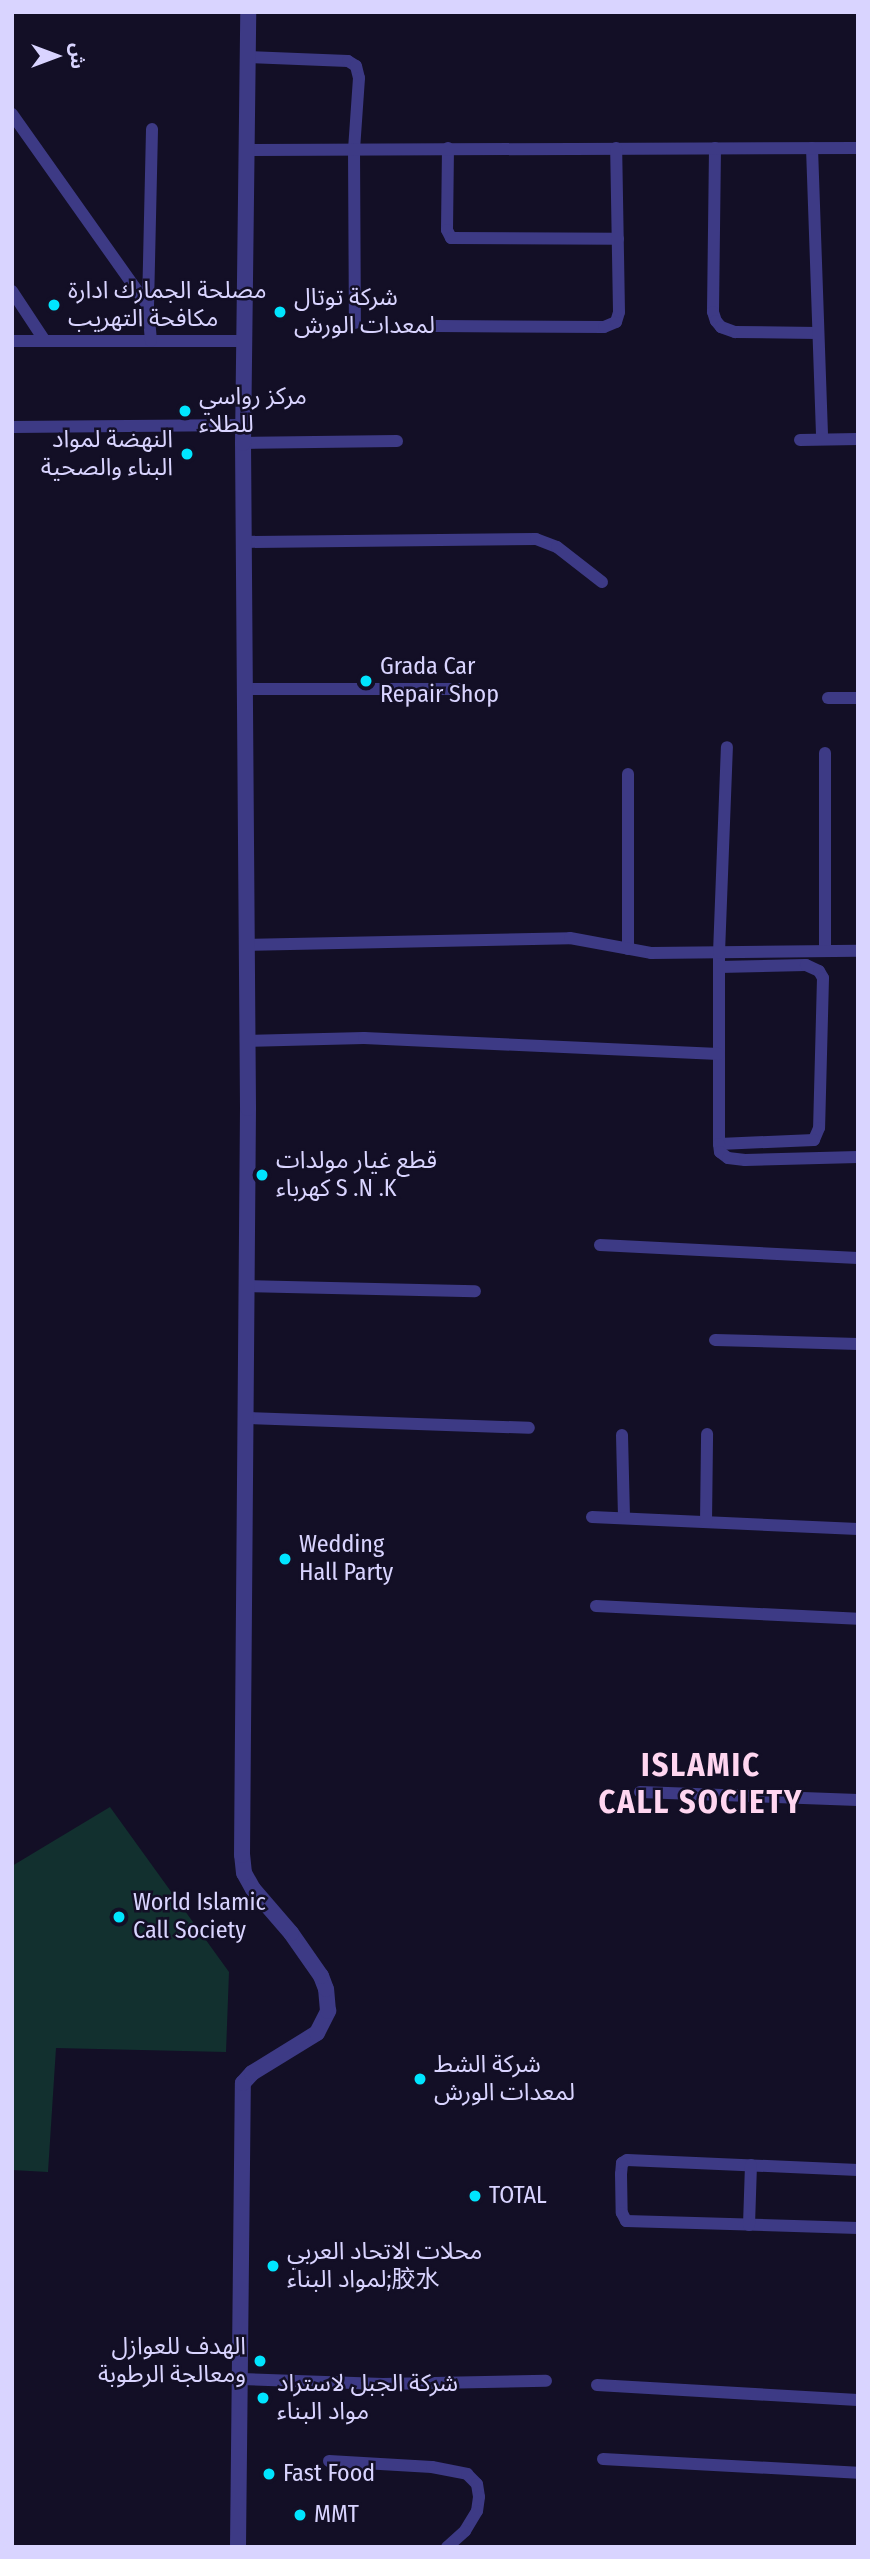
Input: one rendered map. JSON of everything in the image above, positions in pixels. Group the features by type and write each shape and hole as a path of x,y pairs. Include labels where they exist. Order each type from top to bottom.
{"street":[{"path":"238,2547 243,2187 241,2119 244,2081 317,2033 328,2011 326,1989 321,1976 244,1873 241,1834 247,1418 248,1041 243,443 248,12"},
{"path":"248,58 353,63 359,78 354,149 355,323"},
{"path":"15,122 148,306"},
{"path":"151,341 148,306 152,129"},
{"path":"448,148 447,230 451,238 618,239"},
{"path":"436,326 612,325 619,312 615,148"},
{"path":"715,148 713,312 716,321 721,327 734,332 818,333"},
{"path":"812,148 822,439"},
{"path":"246,150 858,148"},
{"path":"12,290 45,341"},
{"path":"12,341 244,341"},
{"path":"12,427 244,425"},
{"path":"800,440 858,439"},
{"path":"243,443 397,441"},
{"path":"244,542 536,538 556,547 602,582"},
{"path":"244,689 461,689"},
{"path":"828,698 858,698"},
{"path":"727,747 719,953 720,1152 728,1158 745,1160 858,1157"},
{"path":"825,753 825,951"},
{"path":"628,774 628,949"},
{"path":"247,945 570,938 651,953 858,951"},
{"path":"719,967 806,965 819,971 823,978 817,1137 803,1142 719,1144"},
{"path":"248,1041 377,1038 719,1055"},
{"path":"600,1245 858,1258"},
{"path":"246,1286 475,1291"},
{"path":"715,1340 858,1344"},
{"path":"247,1418 529,1427"},
{"path":"706,1521 707,1434"},
{"path":"622,1435 624,1518"},
{"path":"592,1517 858,1529"},
{"path":"596,1605 858,1619"},
{"path":"640,1793 858,1800"},
{"path":"858,2170 626,2160 622,2163 621,2174 622,2213 626,2221 858,2228"},
{"path":"749,2225 751,2165"},
{"path":"241,2379 383,2384 546,2381"},
{"path":"597,2385 858,2400"},
{"path":"603,2459 858,2473"},
{"path":"329,2462 432,2467 467,2474 477,2484 477,2511 465,2531 447,2547"}],"green space":[{"path":"110,1807 229,1972 226,2052 56,2048 48,2172 12,2170 12,1866"}],"place":[{"name":"مصلحة الجمارك ادارة مكافحة التهريب","path":"54,305"},
{"name":"شركة توتال لمعدات الورش","path":"280,312"},
{"name":"مركز رواسي للطلاء","path":"185,411"},
{"name":"النهضة لمواد البناء والصحية","path":"187,454"},
{"name":"Grada Car Repair Shop","path":"366,681"},
{"name":"قطع غيار مولدات كهرباء S .N .K","path":"262,1175"},
{"name":"Wedding Hall Party","path":"285,1559"},
{"name":"World Islamic Call Society","path":"119,1917"},
{"name":"شركة الشط لمعدات الورش","path":"420,2079"},
{"name":"TOTAL","path":"475,2196"},
{"name":"محلات الاتحاد العربي لمواد البناء;胶水","path":"273,2266"},
{"name":"الهدف للعوازل ومعالجة الرطوبة","path":"260,2361"},
{"name":"شركة الجبل لاستراد مواد البناء","path":"263,2398"},
{"name":"Fast Food","path":"269,2474"},
{"name":"MMT","path":"300,2515"}],"district":[{"name":"ISLAMIC CALL SOCIETY","path":"701,1784"}]}
